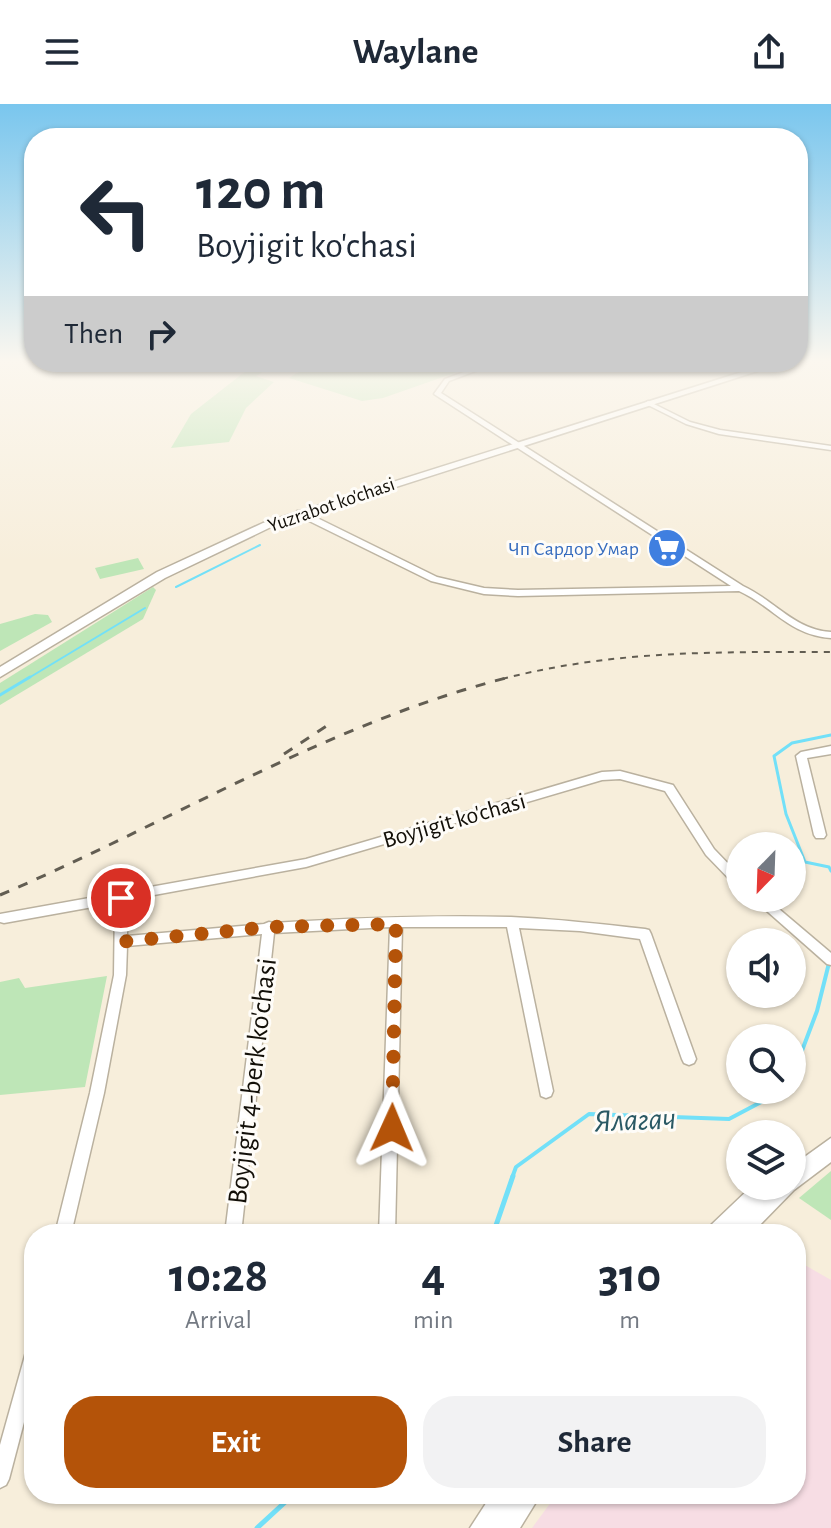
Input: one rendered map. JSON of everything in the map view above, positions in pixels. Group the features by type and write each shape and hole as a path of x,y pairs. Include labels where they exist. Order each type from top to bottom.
{"main road":[{"name":"Yuzrabot ko'chasi","path":"0,673 158,574 223,544 300,513 552,429"},
{"name":"Yuzrabot ko'chasi","path":"0,664 228,535 285,513 556,429"},
{"path":"806,1156 831,1136"},
{"path":"806,1169 831,1148"},
{"path":"728,1224 753,1200"},
{"path":"745,1224 770,1200"},
{"path":"484,1528 502,1504"},
{"path":"503,1528 521,1504"}],"street":[{"path":"493,429 740,588 765,600 799,629 831,635"},
{"path":"710,429 831,448"},
{"path":"300,513 419,574 475,590 518,593 740,588"},
{"path":"820,835 801,756 831,750"},
{"name":"Boyjigit ko'chasi","path":"4,918 306,863 602,776 620,775 669,788 710,852 726,869"},
{"path":"65,1224 100,1079 120,975 121,898"},
{"path":"774,912 831,960"},
{"path":"120,942 269,927 512,922 576,924 645,934 689,1059"},
{"path":"512,922 546,1091"},
{"path":"387,1224 396,924"},
{"name":"Boyjigit 4-berk ko'chasi","path":"234,1224 269,927"},
{"path":"0,1479 24,1389"}],"shaded area":[{"path":"806,1266 831,1280 831,1528 532,1528 550,1504 806,1504"}],"green space":[{"path":"182,429 235,429 229,442 171,448"},
{"path":"138,558 144,569 100,579 95,568"},
{"path":"153,587 156,590 143,619 0,705 0,683"},
{"path":"35,614 48,615 52,622 0,651 0,624"},
{"path":"107,976 85,1087 0,1095 0,982 19,978 25,988"},
{"path":"831,1171 831,1220 802,1200 806,1200 806,1192"}],"waterway":[{"path":"176,587 260,545"},
{"path":"27,679 145,608"},
{"path":"0,695 30,677"},
{"name":"Ялагач","path":"831,735 792,743 774,756 786,814 805,862 829,867 831,871"},
{"name":"Ялагач","path":"806,1040 829,963"},
{"name":"Ялагач","path":"512,1178 516,1167 589,1114 729,1119 757,1104"},
{"name":"Ялагач","path":"496,1224 513,1176"},
{"name":"Ялагач","path":"257,1528 283,1504"}],"railway":[{"path":"506,678 625,658 706,653 831,652"},
{"path":"506,678 510,677"},
{"path":"0,895 315,747 444,696 506,678"},
{"path":"502,679 506,678"},
{"path":"284,754 334,721"}],"place":[{"name":"Чп Сардор Умар","path":"667,548"}],"route":[{"path":"121,898 120,942 269,927 396,924 392,1128"}]}
